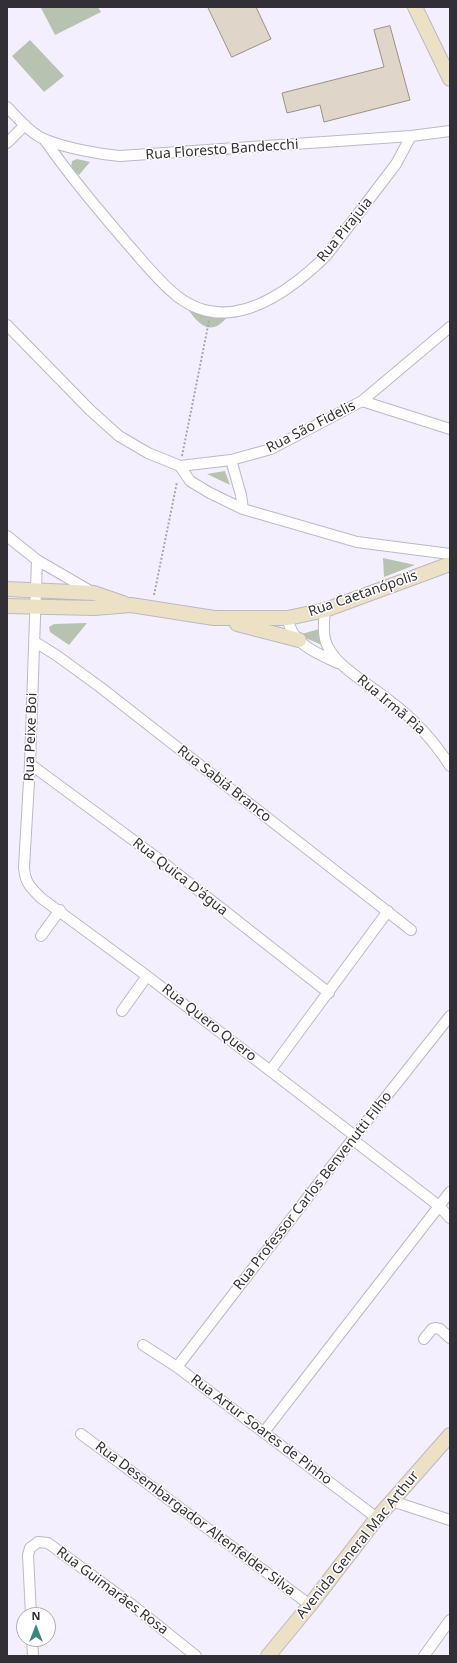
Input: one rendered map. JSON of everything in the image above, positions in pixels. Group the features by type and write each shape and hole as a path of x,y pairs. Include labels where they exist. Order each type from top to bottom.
{"main road":[{"path":"415,7 450,79"},
{"name":"Rua Caetanópolis","path":"7,589 37,589 94,593 131,605 214,618 288,618 324,610 450,564"},
{"name":"Rua Caetanópolis","path":"7,606 94,608 131,605"},
{"path":"214,618 299,640"},
{"name":"Avenida General Mac Arthur","path":"268,1656 310,1605 377,1518 450,1435"}],"street":[{"name":"Rua Floresto Bandecchi","path":"7,108 25,125 44,139 103,154 120,156 411,136 450,131"},
{"path":"7,143 25,125"},
{"name":"Rua Pirajuia","path":"44,139 74,182 158,279 178,297 197,307 223,313 260,305 276,297 313,270 326,256 392,170 411,136"},
{"name":"Rua São Fidelis","path":"7,325 90,410 119,436 148,453 180,466 231,460 271,449 362,401 450,327"},
{"path":"362,401 450,428"},
{"path":"231,460 241,495 242,509"},
{"path":"180,466 190,481 242,509 357,542 450,554"},
{"name":"Rua Caetanópolis","path":"7,536 37,560 94,593"},
{"path":"36,607 37,560"},
{"name":"Rua Peixe Boi","path":"24,867 30,764 36,607"},
{"name":"Rua Irmã Pia","path":"324,610 324,636 327,646 332,654 344,666 420,726 440,749 450,766"},
{"name":"Rua Irmã Pia","path":"288,618 291,630 299,640 318,654 344,666"},
{"name":"Rua Sabiá Branco","path":"35,642 56,655 100,687 411,930"},
{"name":"Rua Quica D'água","path":"30,764 156,857 329,993"},
{"name":"Rua Quero Quero","path":"24,867 25,878 30,887 41,898 60,910 270,1071 439,1206 450,1218"},
{"path":"41,936 60,910"},
{"path":"270,1071 388,912"},
{"name":"Rua Quero Quero","path":"122,1012 147,976"},
{"name":"Rua Professor Carlos Benvenutti Filho","path":"177,1367 353,1138 450,1016"},
{"path":"264,1432 450,1192"},
{"path":"424,1339 432,1329 435,1328 440,1329 450,1338"},
{"name":"Rua Artur Soares de Pinho","path":"143,1345 177,1367 377,1518"},
{"name":"Rua Desembargador Altenfelder Silva","path":"81,1434 310,1605"},
{"path":"392,1501 450,1520"},
{"name":"Rua Guimarães Rosa","path":"31,1607 28,1555 30,1548 38,1542 48,1542 131,1604 196,1656"},
{"path":"424,1656 450,1620"}],"green space":[{"path":"98,7 101,12 55,35 41,8"},
{"path":"30,40 64,76 44,92 12,56"},
{"path":"77,159 90,162 79,175 71,168 72,161"},
{"path":"187,308 204,314 229,315 217,326 206,327 192,315"},
{"path":"225,471 230,485 207,474"},
{"path":"383,558 415,565 384,577"},
{"path":"87,623 69,645 50,632 49,627 54,624"},
{"path":"323,628 322,645 298,635"}],"building":[{"path":"208,7 256,7 271,39 232,57"},
{"path":"390,26 410,100 324,122 320,105 287,113 282,93 384,67 374,30"}]}
